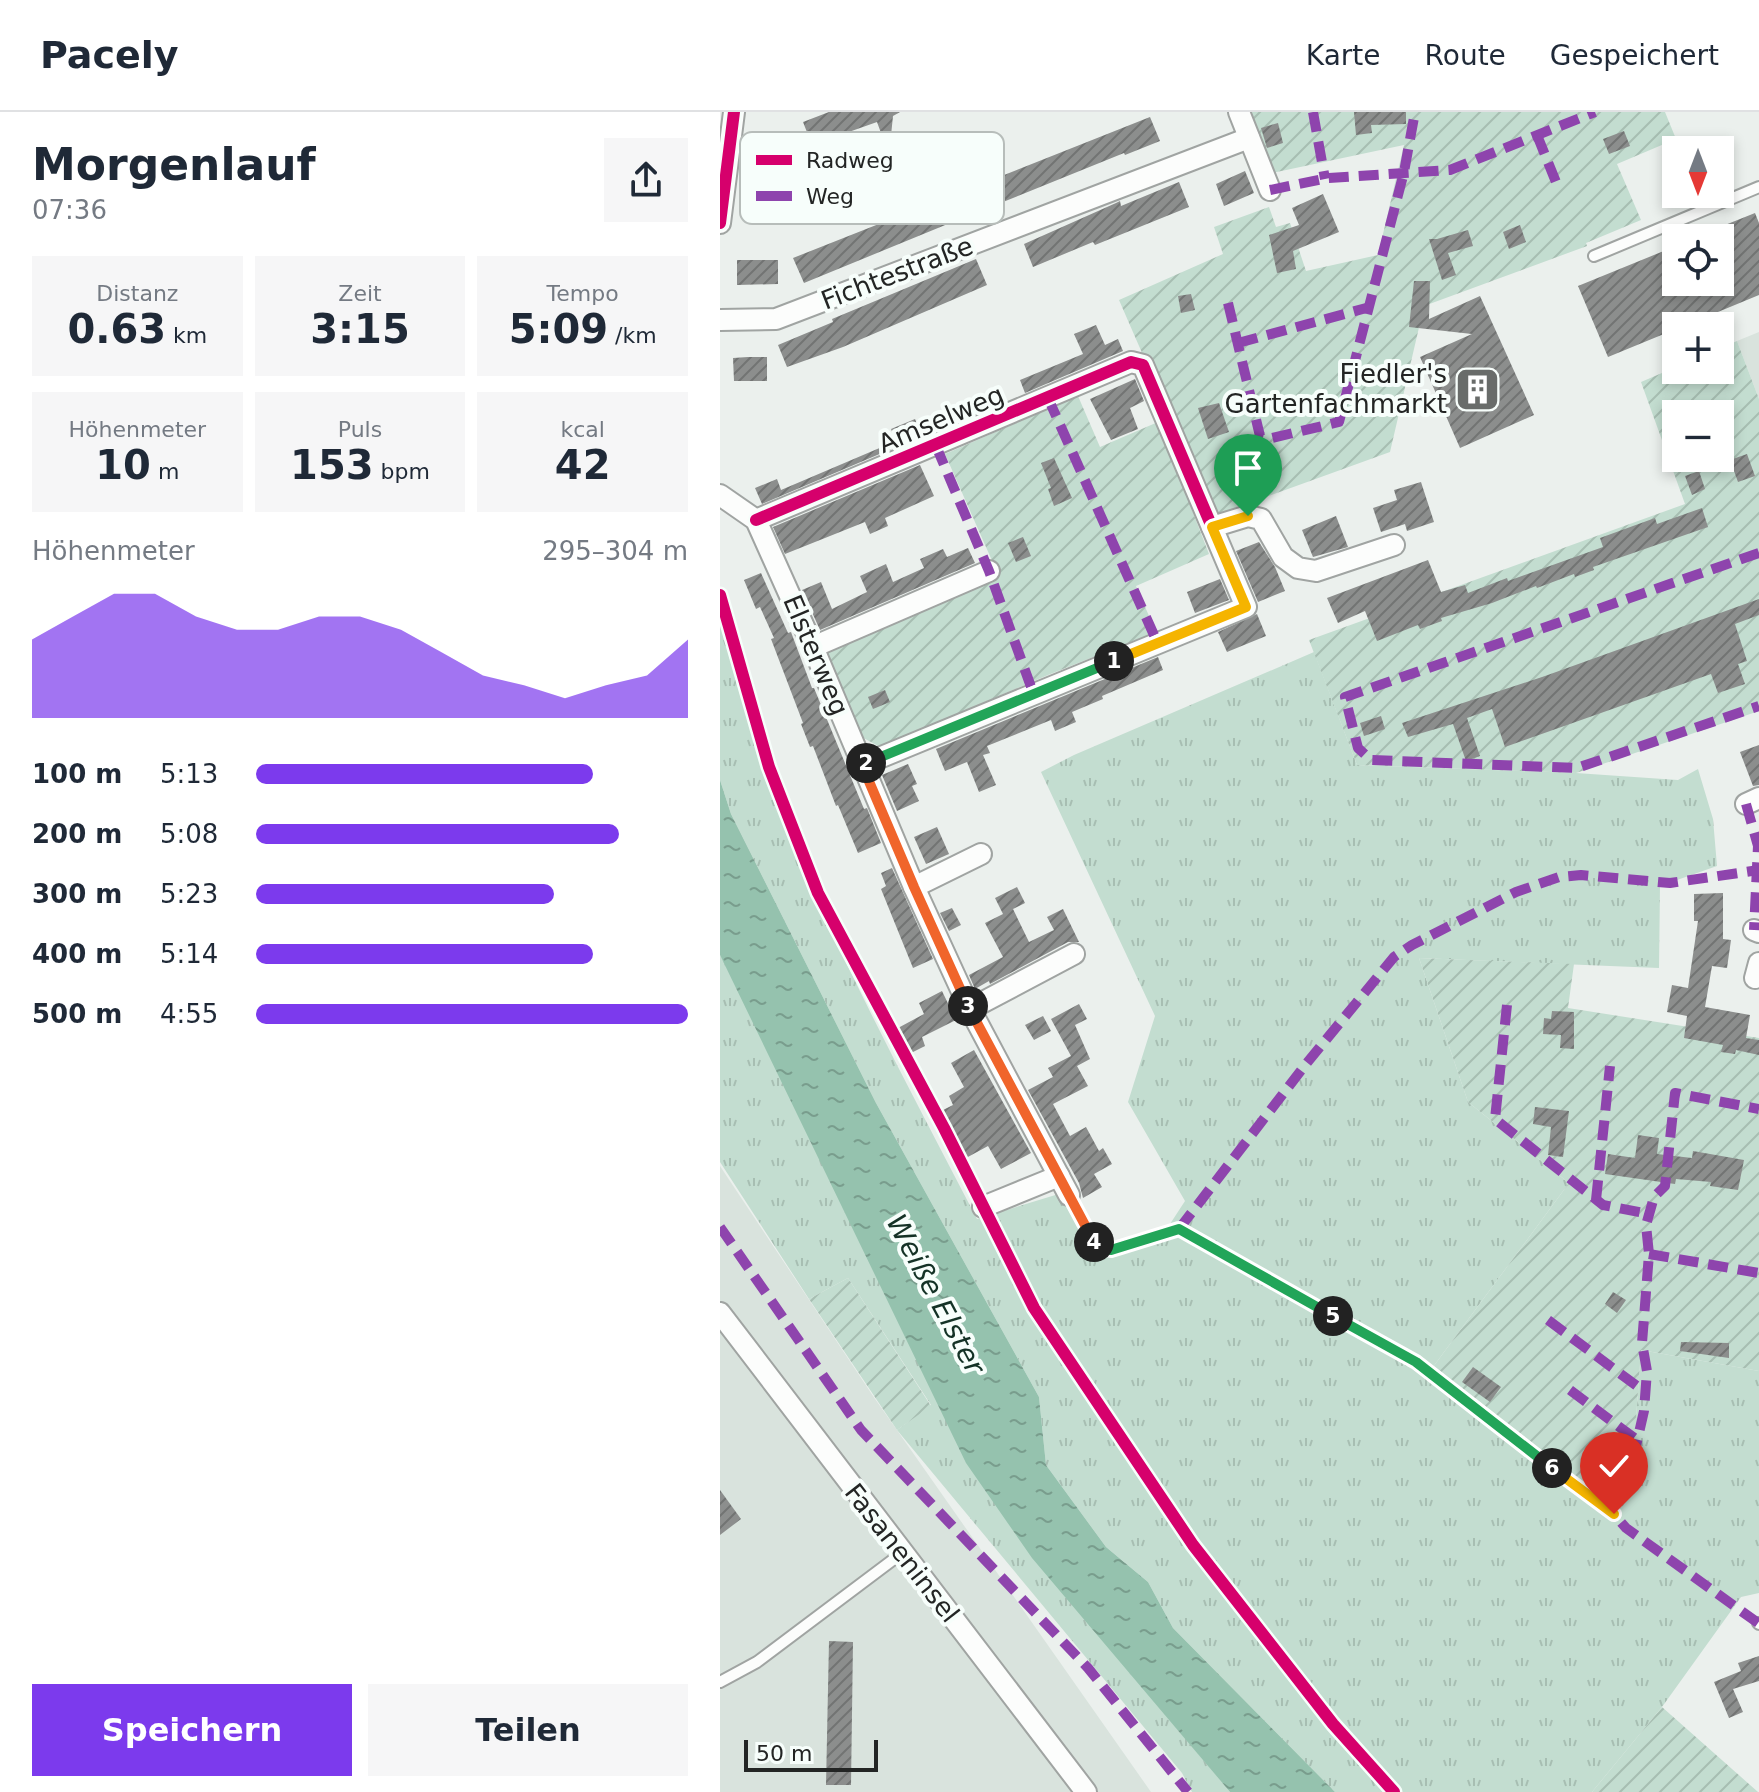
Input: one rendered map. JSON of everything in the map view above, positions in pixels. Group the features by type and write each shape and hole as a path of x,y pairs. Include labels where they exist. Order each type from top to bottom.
{"street":[{"path":"720,223 734,112"},
{"path":"1239,112 1270,190"},
{"name":"Fichtestraße","path":"720,320 776,319 1249,138"},
{"name":"Amselweg","path":"756,520 1131,362 1143,365 1212,527"},
{"path":"720,495 756,520"},
{"path":"862,765 1246,607 1212,527 1248,516 1261,519 1283,557 1298,568 1316,571 1394,545"},
{"name":"Elsterweg","path":"756,520 970,1009 1069,1195"},
{"path":"813,647 989,571"},
{"path":"914,887 981,854"},
{"path":"970,1009 1074,954"},
{"path":"983,1207 1059,1176"},
{"name":"Fasaneninsel","path":"720,1313 1086,1792"}],"lane":[{"path":"1594,256 1759,187"},
{"path":"720,1682 757,1662 902,1553"}],"path":[{"path":"1069,1195 1096,1247 1111,1250 1179,1229 1416,1362 1614,1514"}],"shaded area":[{"path":"1759,332 1759,399 1737,341"},
{"path":"720,1166 873,1396 1151,1792 720,1792"}],"green space":[{"path":"1248,112 1665,112 1675,136 1662,136 1662,145 1617,164 1641,220 1586,243 1587,246 1424,306 1390,452 1213,516 1119,300 1223,254 1214,227 1269,207 1276,227 1290,223 1306,271 1378,255 1404,145 1272,173"},
{"path":"1737,341 1759,399 1759,711 1576,773 1357,765 1309,640 1685,504 1673,472 1734,472 1734,400 1662,400 1662,440 1641,382 1662,373 1662,384 1734,384 1734,342"},
{"path":"1078,396 1100,447 1158,422 1209,554 1136,586 1156,632 880,747 858,735 822,651 997,572 945,454"},
{"path":"720,623 765,772 804,871 875,1022 977,1219 1062,1193 1095,1253 1170,1224 1185,1201 1128,1102 1155,1016 1041,772 1314,652 1357,765 1678,780 1698,769 1713,819 1717,866 1660,886 1659,968 1419,958 1468,1102 1569,1183 1433,1367 1636,1419 1641,1350 1759,1371 1759,1593 1741,1597 1662,1707 1592,1792 1335,1792 1173,1628 1148,1582 1106,1547 1046,1465 1039,1397 876,1103 731,814 720,780"},
{"path":"720,955 1052,1579 1230,1792 1192,1792 1182,1773 897,1430 931,1405 848,1278 809,1299 720,1162"},
{"path":"1419,958 1574,964 1568,1008 1759,1038 1759,1371 1641,1350 1636,1419 1606,1503 1433,1367 1569,1183 1468,1102"},
{"path":"848,1278 931,1406 897,1430 809,1299"},
{"path":"1662,1707 1758,1792 1592,1792"}],"water":[{"name":"Weiße Elster","path":"720,780 731,814 876,1103 1039,1397 1046,1465 1106,1547 1148,1582 1173,1628 1335,1792 1230,1792 1032,1558 966,1463 720,955"}],"building":[{"path":"829,112 900,112 893,116 891,132 881,132 877,122 849,132 807,132 803,122"},
{"path":"1354,112 1406,112 1406,124 1371,125 1372,133 1356,135"},
{"path":"1150,117 1160,141 1004,202 1004,175"},
{"path":"1278,123 1283,143 1267,148 1261,128"},
{"path":"1624,131 1630,146 1609,154 1603,139"},
{"path":"1245,171 1254,193 1224,206 1216,184"},
{"path":"1179,182 1189,207 1033,267 1024,244 1120,201 1121,206"},
{"path":"1323,194 1339,232 1293,251 1296,269 1277,273 1269,235 1299,225 1292,208"},
{"path":"1755,213 1759,223 1759,295 1718,312 1662,312 1662,335 1608,357 1578,286 1662,252 1662,296 1734,296 1734,224 1728,224"},
{"path":"879,224 948,224 804,283 793,258"},
{"path":"1520,225 1526,242 1509,249 1503,232"},
{"path":"1468,230 1473,246 1448,253 1456,275 1442,280 1429,239"},
{"path":"976,259 987,285 843,347 787,367 778,345"},
{"path":"737,260 778,260 778,284 737,285"},
{"name":"Fiedler's Gartenfachmarkt","path":"1414,281 1430,281 1429,319 1480,296 1534,415 1460,448 1420,357 1472,334 1409,327"},
{"path":"1191,294 1195,310 1181,313 1178,296"},
{"path":"1096,325 1105,345 1118,339 1123,351 1025,393 1020,380 1083,354 1074,334"},
{"path":"767,357 767,381 734,381 733,358"},
{"path":"1135,379 1144,401 1130,408 1138,429 1111,440 1090,399"},
{"path":"1219,403 1229,432 1208,439 1198,408"},
{"path":"973,406 976,413 762,504 755,488 777,479 781,490 896,441 891,429 915,419 919,429"},
{"path":"1747,454 1755,476 1738,482 1734,459"},
{"path":"1054,458 1072,498 1054,506 1041,463"},
{"path":"920,465 934,496 885,518 888,526 870,534 865,522 785,554 773,527"},
{"path":"1699,472 1705,489 1692,495 1685,476"},
{"path":"1258,478 1264,494 1245,500 1239,483"},
{"path":"1421,482 1434,522 1407,531 1405,524 1381,532 1373,508 1397,500 1394,490"},
{"path":"1702,508 1708,527 1593,567 1594,570 1575,577 1574,574 1536,586 1441,618 1442,621 1420,629 1418,625 1377,641 1365,611 1338,623 1327,598 1428,560 1441,592 1465,585 1468,593 1603,547 1600,538 1655,518 1657,524"},
{"path":"1336,516 1348,547 1313,557 1302,530"},
{"path":"1023,537 1031,556 1016,562 1008,543"},
{"path":"1259,542 1275,567 1285,591 1258,602 1236,551"},
{"path":"968,548 975,563 820,630 802,590 821,582 832,609 867,592 860,576 886,564 893,582 924,568 920,559 943,549 947,557"},
{"path":"761,573 788,633 791,632 812,688 881,843 858,853 801,724 771,639 774,638 760,607 756,609 744,580"},
{"path":"1220,579 1229,600 1195,613 1187,592"},
{"path":"1759,599 1759,615 1735,624 1747,661 1738,664 1745,684 1718,693 1711,674 1505,747 1492,709 1467,718 1480,756 1466,761 1453,724 1408,737 1402,723 1545,676"},
{"path":"1257,614 1266,636 1227,652 1218,632"},
{"path":"1158,657 1163,670 1072,712 1076,722 1055,731 1051,720 987,746 990,753 983,755 996,785 979,792 967,762 945,771 936,749"},
{"path":"885,690 890,702 873,709 868,697"},
{"path":"1381,716 1385,729 1364,736 1360,723"},
{"path":"1759,745 1759,785 1753,786 1740,752"},
{"path":"908,764 917,784 912,786 919,801 897,811 882,775"},
{"path":"937,827 949,854 926,864 914,837"},
{"path":"892,868 933,959 913,968 881,889 886,886 881,873"},
{"path":"1017,887 1025,903 1013,909 1029,942 1054,930 1047,917 1063,909 1079,942 1068,942 975,989 969,975 1003,957 985,923 1003,914 995,898"},
{"path":"1723,893 1723,939 1731,940 1727,968 1712,966 1705,1007 1750,1015 1746,1038 1759,1040 1759,1055 1736,1050 1735,1054 1721,1052 1723,1045 1684,1038 1687,1016 1667,1012 1672,985 1688,988 1698,921 1694,921 1694,894"},
{"path":"952,908 961,925 949,931 940,913"},
{"path":"942,991 956,1020 922,1037 925,1046 911,1053 898,1028 924,1014 919,1003"},
{"path":"1079,1004 1087,1019 1075,1025 1090,1059 1077,1066 1088,1086 1053,1104 1070,1136 1086,1127 1099,1151 1103,1148 1112,1164 1094,1174 1102,1187 1083,1198 1079,1183 1028,1090 1053,1077 1048,1068 1071,1056 1051,1019"},
{"path":"1552,1011 1574,1012 1574,1049 1560,1048 1561,1035 1543,1034 1544,1018 1551,1019"},
{"path":"1043,1016 1051,1031 1034,1040 1025,1025"},
{"path":"974,1050 1031,1153 1001,1169 988,1146 966,1158 939,1112 953,1105 949,1096 964,1087 951,1063"},
{"path":"1535,1107 1569,1111 1563,1157 1548,1155 1551,1127 1533,1124"},
{"path":"1638,1135 1659,1138 1657,1154 1692,1158 1693,1151 1744,1160 1738,1190 1710,1186 1711,1182 1676,1179 1675,1184 1605,1174 1608,1154 1635,1158"},
{"path":"1613,1292 1626,1300 1617,1313 1605,1304"},
{"path":"1681,1342 1729,1343 1729,1358 1680,1351"},
{"path":"1473,1367 1501,1387 1490,1402 1462,1382"},
{"path":"1594,1461 1609,1472 1601,1483 1585,1473"},
{"path":"720,1490 741,1519 720,1535"},
{"path":"829,1641 853,1642 851,1785 826,1785"},
{"path":"1759,1656 1759,1681 1733,1689 1743,1712 1729,1718 1714,1682 1741,1671 1738,1663"}],"marked path":[{"path":"1313,112 1325,179"},
{"path":"1228,303 1260,436 1268,439 1339,422 1404,172 1415,112"},
{"path":"1270,190 1328,178 1450,170 1595,112"},
{"path":"1537,135 1558,187"},
{"path":"1238,343 1370,307"},
{"path":"1048,398 1158,644"},
{"path":"936,446 989,571 1034,695"},
{"path":"1759,553 1345,697 1358,748 1371,760 1577,768 1759,706"},
{"path":"1746,804 1758,846 1754,930"},
{"path":"1179,1229 1306,1064 1394,957 1412,945 1516,892 1559,877 1581,875 1670,883 1759,870"},
{"path":"1507,1005 1495,1119 1603,1205 1649,1214"},
{"path":"1596,1200 1610,1066"},
{"path":"1758,1623 1626,1528 1614,1514 1614,1501 1633,1459 1644,1411 1647,1371 1642,1343 1649,1254 1646,1225 1654,1197 1665,1186 1675,1093 1759,1109"},
{"path":"720,1227 861,1430 1088,1668 1188,1792"},
{"path":"1649,1254 1759,1273"},
{"path":"1548,1320 1645,1392"},
{"path":"1570,1390 1637,1440"}],"cycle path":[{"path":"720,223 734,112"},
{"path":"756,520 1131,362 1143,365 1246,607 862,765"},
{"path":"720,595 769,767 818,893 944,1128 1034,1308 1193,1545 1333,1724 1394,1792"}],"place":[{"name":"Fiedler's Gartenfachmarkt","path":"1478,389"}],"route":[{"path":"1248,516 1212,527 1246,607 862,765 970,1009 1096,1247 1111,1250 1179,1229 1195,1235 1261,1276 1416,1362 1614,1514"}]}
